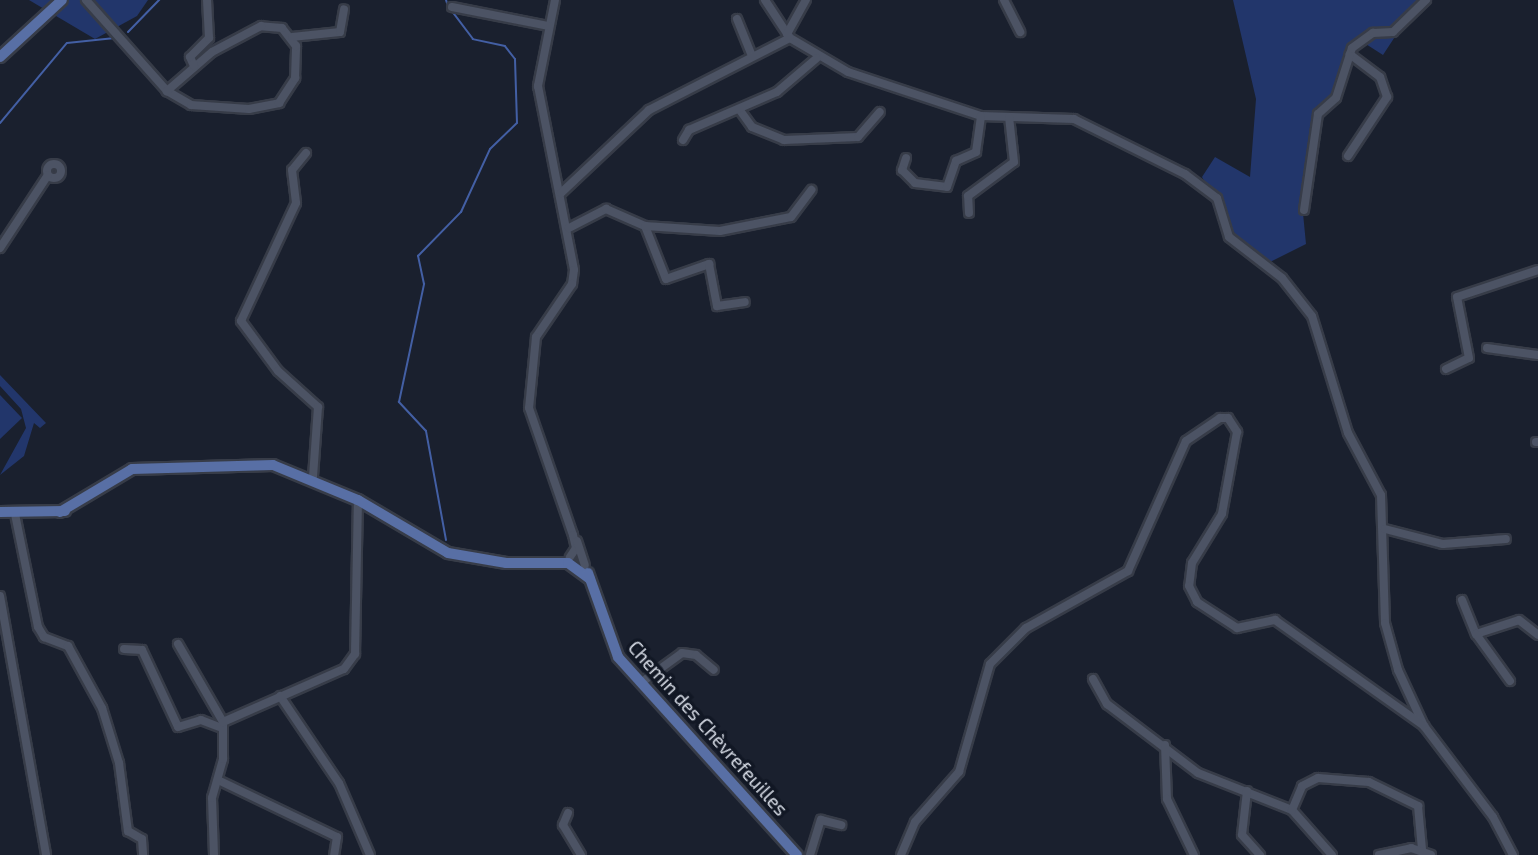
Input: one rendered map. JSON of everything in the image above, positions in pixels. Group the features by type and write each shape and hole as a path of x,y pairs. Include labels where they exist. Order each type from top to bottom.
{"main road":[{"path":"0,57 62,0"},
{"path":"0,512 60,512 140,470 254,463 313,477 358,500 442,550 501,561 579,563"},
{"path":"501,561 579,563"},
{"name":"Chemin des Chèvrefeuilles","path":"579,563 590,579 612,645 797,855"}],"street":[{"path":"86,0 167,91 206,108 279,103 295,78 292,37"},
{"path":"194,66 190,57 209,38 207,0"},
{"path":"555,0 538,86 569,228 572,284 536,337 529,408 573,535 579,563"},
{"path":"765,0 788,36 817,58 981,116 1059,116 1100,128 1217,198 1229,237 1282,278 1312,316 1351,440 1381,495 1385,530 1385,623 1424,726 1493,817 1513,855"},
{"path":"561,193 649,110 788,36 806,0"},
{"path":"1004,0 1020,32"},
{"path":"1304,210 1318,114 1336,98 1350,54 1373,33 1394,32 1426,0"},
{"path":"452,8 549,26"},
{"path":"167,91 194,66 261,26 292,37 340,32 344,9"},
{"path":"737,19 752,56"},
{"path":"1348,156 1387,97 1380,77 1350,54"},
{"path":"683,140 690,130 777,92 817,58"},
{"path":"739,109 752,127 783,140 858,137 880,111"},
{"path":"906,158 902,170 915,183 947,187 956,161 976,152 981,116"},
{"path":"969,214 968,196 1014,162 1009,117"},
{"path":"306,153 292,170 296,203 241,321 278,371 318,407 313,477"},
{"path":"0,247 48,175"},
{"path":"569,228 606,209 645,226 698,234 791,217 811,190"},
{"path":"645,226 666,279 709,264 717,306 745,302"},
{"path":"1446,369 1469,358 1460,293 1538,270"},
{"path":"1487,348 1538,355"},
{"path":"901,855 915,822 959,772 990,664 1026,628 1128,571 1186,441 1220,418 1228,418 1237,432 1222,514 1192,563 1189,586 1197,602 1237,628 1275,620 1424,726"},
{"path":"124,649 142,650 178,727 201,720 223,725 280,696 344,669 355,654 358,500"},
{"path":"15,514 38,627 44,637 68,646 102,708 119,763 128,831 142,839 143,855"},
{"path":"1385,530 1443,544 1506,539"},
{"path":"573,535 579,563"},
{"path":"0,596 46,855"},
{"path":"1462,600 1476,634 1510,681"},
{"path":"1476,634 1519,620 1538,635"},
{"path":"178,644 223,725 218,780 212,798 214,855"},
{"path":"642,682 682,653 696,655 714,670"},
{"path":"1093,679 1107,704 1166,745 1198,773 1292,810 1332,855"},
{"path":"280,696 340,783 370,855"},
{"path":"1166,745 1167,799 1194,855"},
{"path":"1292,810 1302,786 1318,778 1369,782 1418,806 1422,849"},
{"path":"218,780 337,837 334,855"},
{"path":"1247,791 1242,835 1260,855"},
{"path":"568,813 563,825 581,855"},
{"path":"810,855 821,821 841,825"},
{"path":"1378,855 1422,849 1431,855"}],"shaded area":[{"path":"29,0 148,0 137,16 95,39"},
{"path":"1233,0 1419,0 1383,55 1358,39 1345,50 1333,93 1313,110 1302,203 1306,244 1268,263 1243,248 1202,177 1215,157 1250,177 1256,99"},
{"path":"0,375 46,423 40,428 34,423 24,456 0,475 26,428 21,409 0,386"},
{"path":"0,395 22,418 0,439"}],"waterway":[{"path":"128,32 159,0"},
{"path":"446,0 448,6"},
{"path":"446,540 426,431 399,402 424,284 418,256 461,212 490,149 517,123 515,59 505,46 473,39 452,11"},
{"path":"0,123 67,43 115,38"}]}
